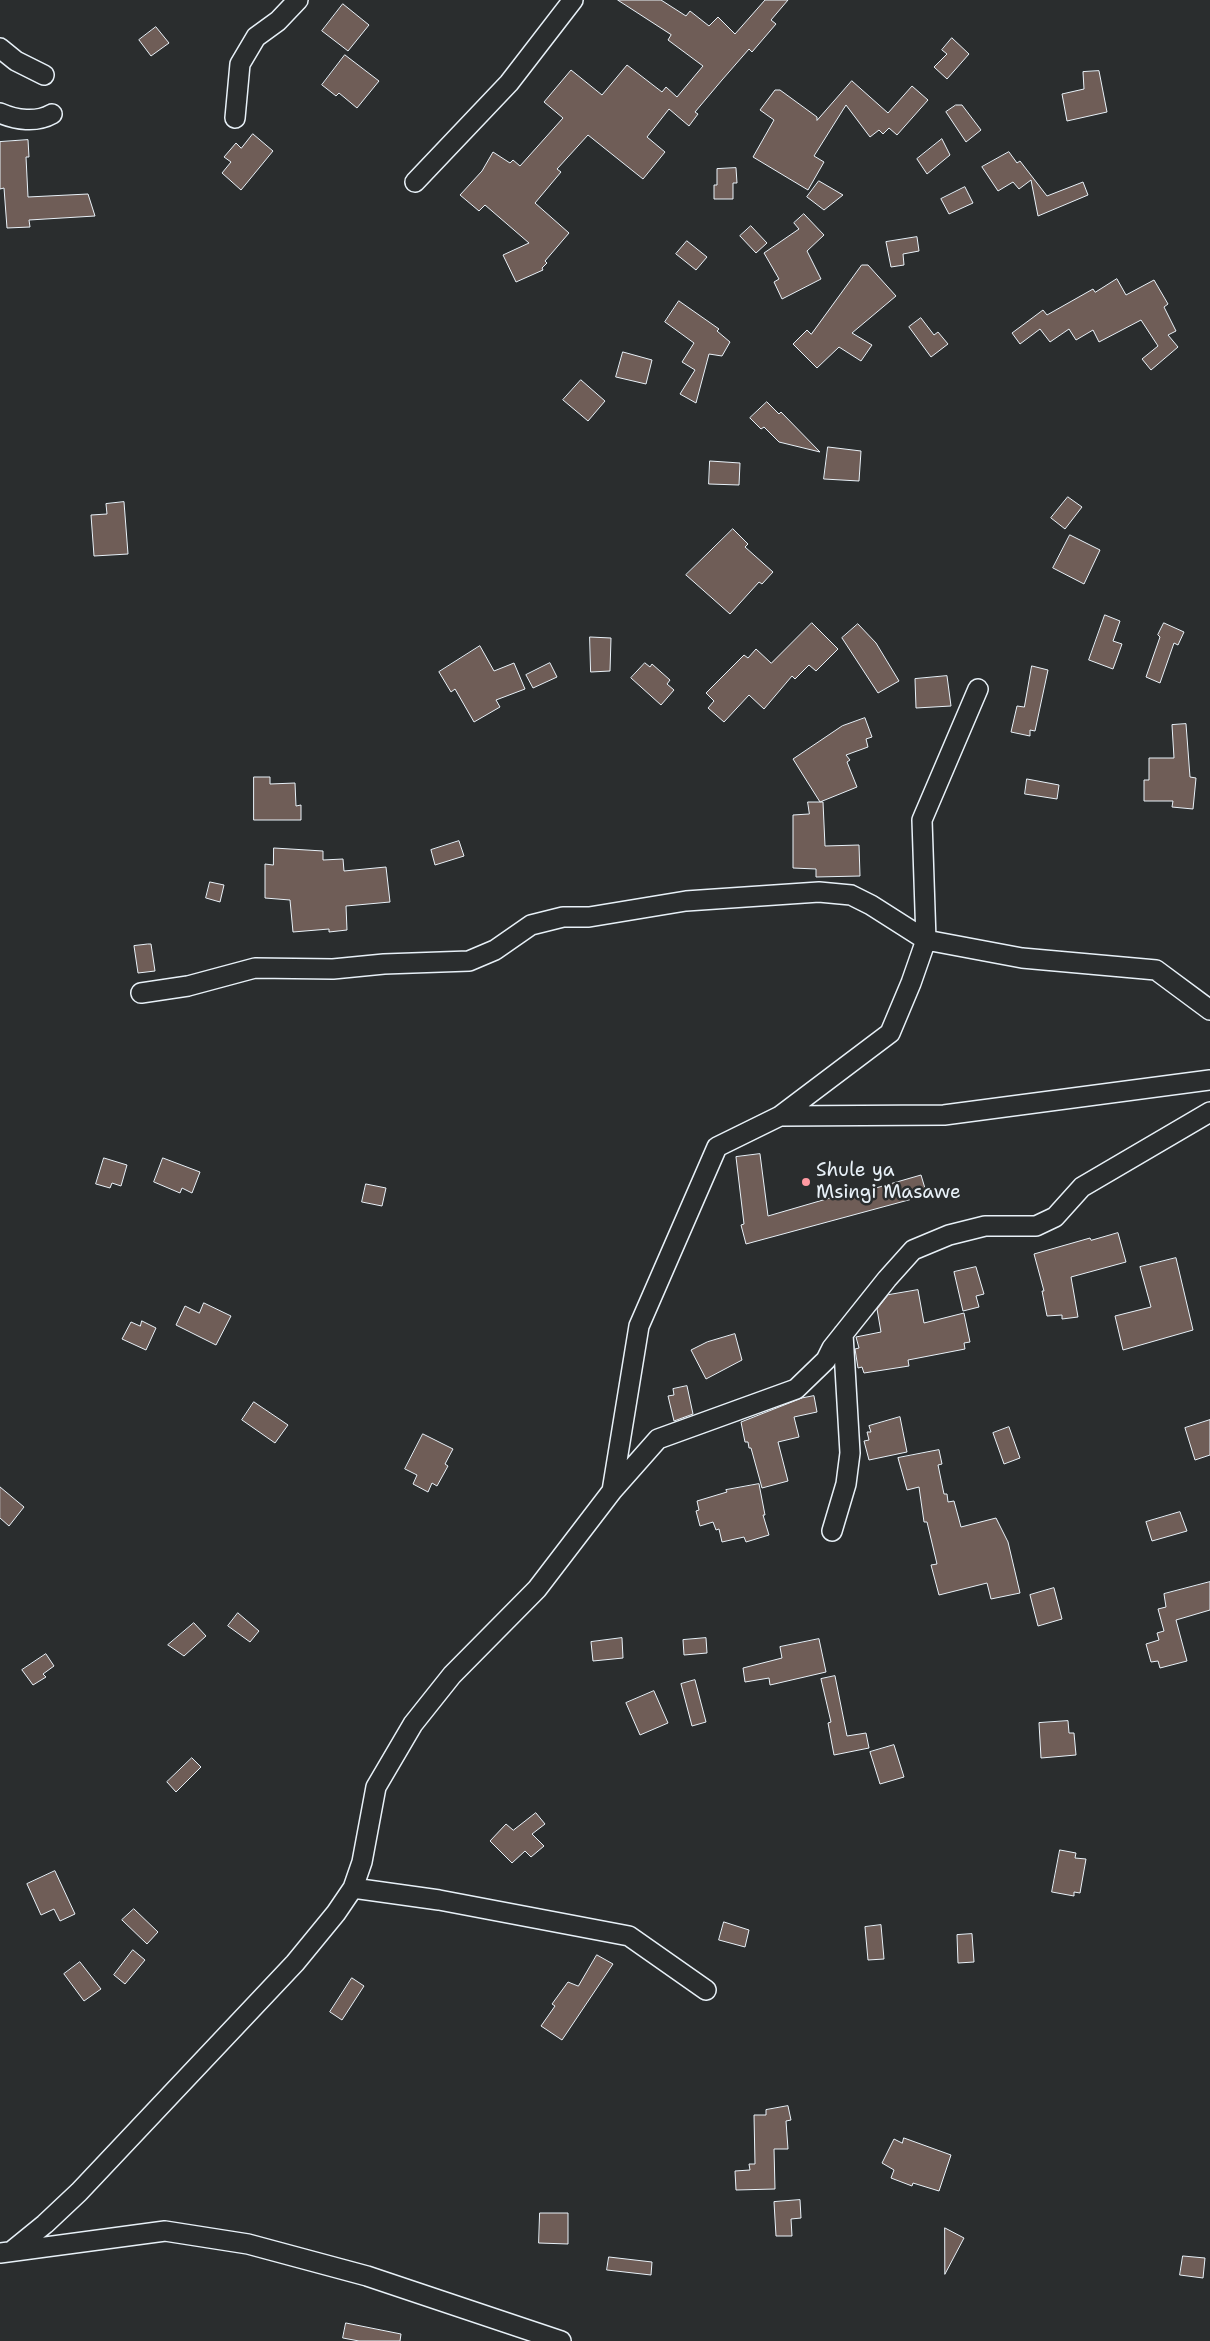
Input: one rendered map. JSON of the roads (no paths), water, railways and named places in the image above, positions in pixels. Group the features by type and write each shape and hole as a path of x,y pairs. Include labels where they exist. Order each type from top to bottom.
{"street":[{"path":"235,118 240,64 256,37 278,22 298,0"},
{"path":"415,182 509,82 572,0"},
{"path":"0,48 16,60 44,75"},
{"path":"0,113 16,118 35,120 44,119 52,114"},
{"path":"612,1492 639,1326 717,1147 780,1116 890,1032 912,983 926,940 922,820 978,689"},
{"path":"141,993 188,986 237,971 255,968 333,969 384,964 469,961 495,950 532,925 563,917 589,917 686,901 819,892 851,896 871,905 926,940 1022,958 1156,970 1210,1010"},
{"path":"780,1116 944,1115 1210,1080"},
{"path":"6,2251 45,2224 79,2192 295,1964 336,1912 352,1888 362,1862 376,1787 413,1724 452,1675 538,1589 612,1492 658,1439 796,1389 826,1360 843,1334 887,1278 914,1250 950,1235 985,1226 1036,1226 1055,1217 1082,1188 1210,1112"},
{"path":"832,1531 846,1484 850,1453 843,1334"},
{"path":"352,1888 439,1900 629,1936 706,1990"},
{"path":"6,2251 165,2231 248,2244 367,2276 561,2341"}],"place":[{"name":"Shule ya Msingi Masawe","path":"806,1182"}]}
